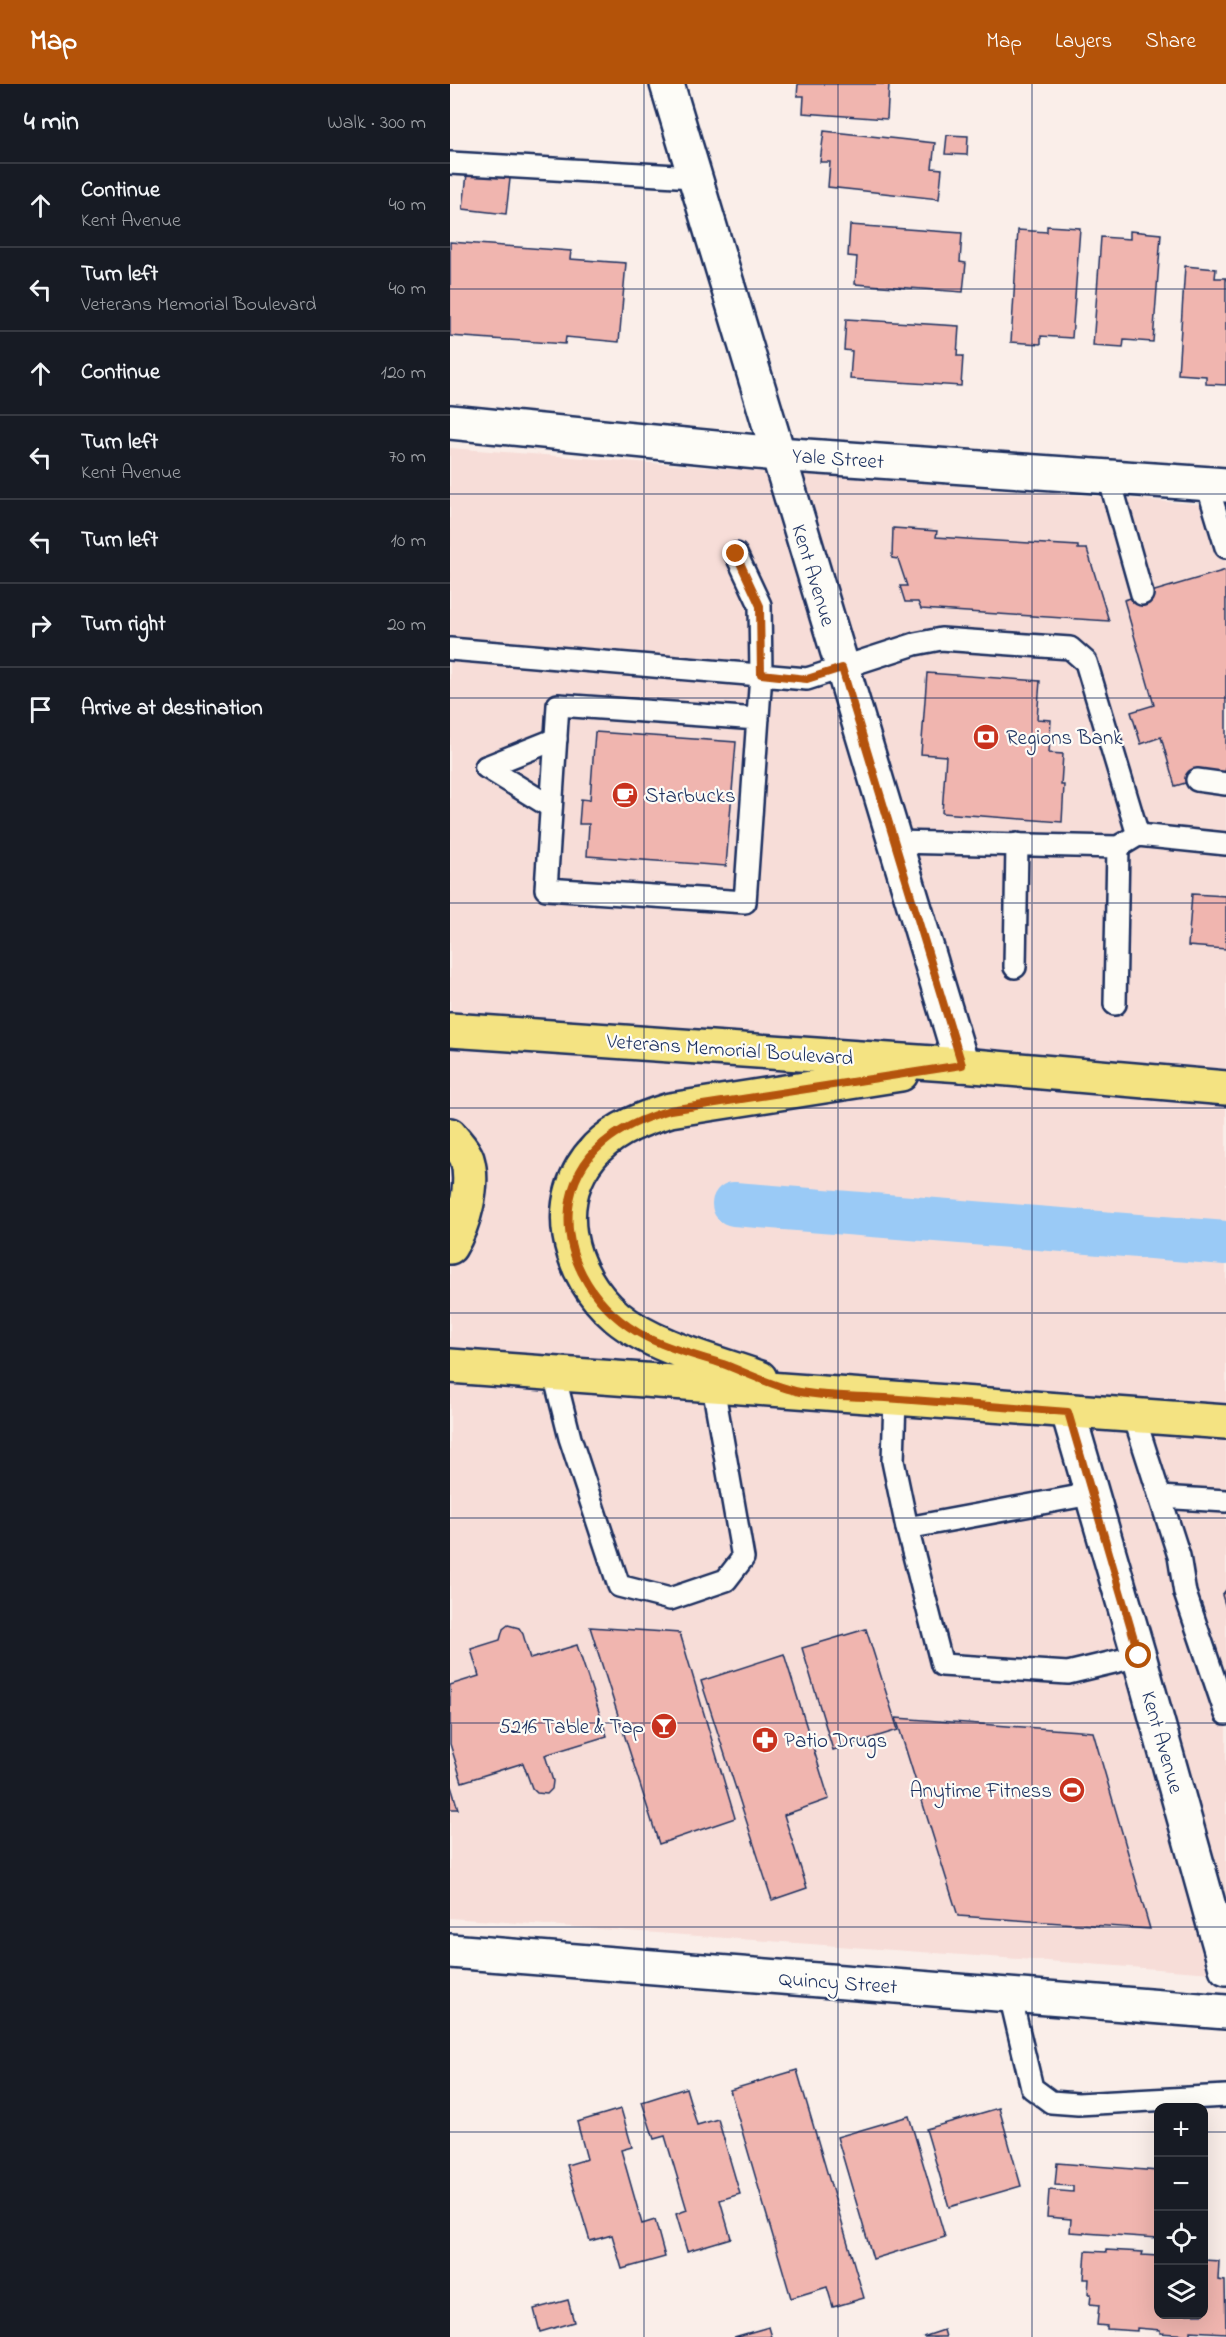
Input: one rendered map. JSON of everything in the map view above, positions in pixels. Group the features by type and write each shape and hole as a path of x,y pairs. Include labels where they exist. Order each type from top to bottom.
{"main road":[{"name":"Veterans Memorial Boulevard","path":"450,1030 962,1065 1226,1088"},
{"path":"800,1392 645,1337 593,1294 579,1269 569,1240 570,1197 578,1172 598,1147 617,1132 644,1118 670,1110 962,1065"},
{"path":"450,1135 466,1157 470,1178 467,1201 456,1237 450,1247"},
{"path":"450,1366 1226,1422"}],"street":[{"name":"Kent Avenue","path":"667,84 962,1065"},
{"name":"Yale Street","path":"450,422 777,454 1216,485"},
{"name":"Kent Avenue","path":"1068,1412 1226,1968"},
{"name":"Quincy Street","path":"450,1952 1226,2012"}],"lane":[{"path":"450,163 694,177"},
{"path":"1109,477 1142,594"},
{"path":"1216,485 1226,547"},
{"path":"736,554 760,606 761,674 758,719 745,902 546,889 558,705 758,719"},
{"path":"450,649 807,679 915,644 941,639 1070,648 1086,662 1138,835"},
{"path":"551,807 486,767 556,739"},
{"path":"1197,780 1226,784"},
{"path":"895,842 1118,846 1138,835 1226,844"},
{"path":"1015,967 1017,844"},
{"path":"1115,1004 1118,846"},
{"path":"554,1374 570,1438 620,1586 670,1599 726,1580 743,1558 712,1386"},
{"path":"895,1399 893,1461 907,1528 942,1665 1068,1673 1139,1656"},
{"path":"1134,1416 1179,1556 1185,1593 1226,1714"},
{"path":"907,1528 1091,1494"},
{"path":"1160,1497 1226,1501"},
{"path":"1010,1995 1032,2088 1051,2102 1078,2104 1226,2096"}],"shaded area":[{"path":"450,448 1226,506 1226,1974 450,1918"}],"building":[{"path":"798,84 889,84 887,119 803,113 804,96 797,96"},
{"path":"824,131 935,143 932,168 942,169 939,199 828,187 830,162 820,162"},
{"path":"947,135 968,136 967,155 945,154"},
{"path":"468,165 511,170 506,214 463,209"},
{"path":"850,225 962,233 960,262 966,263 963,292 855,284 857,257 848,256"},
{"path":"1047,226 1080,228 1072,338 1041,336 1041,344 1011,342 1018,230 1047,232"},
{"path":"1130,231 1161,234 1153,342 1124,340 1123,348 1093,346 1101,237 1130,239"},
{"path":"450,242 571,251 570,259 626,263 619,342 566,337 565,344 450,336"},
{"path":"1185,266 1216,269 1215,278 1226,278 1226,385 1206,384 1206,376 1178,374"},
{"path":"846,319 959,326 957,356 963,356 961,386 850,379 852,351 844,350"},
{"path":"893,528 937,531 936,537 1078,546 1078,549 1087,549 1109,621 921,609 918,602 905,602 900,586 907,586 898,559 892,558"},
{"path":"1226,570 1226,771 1175,786 1161,737 1141,744 1131,712 1154,705 1124,600"},
{"name":"Regions Bank","path":"927,673 1040,681 1037,719 1051,720 1049,753 1063,754 1062,822 942,813 946,756 921,754"},
{"path":"595,732 736,742 726,866 587,856 589,824 579,824 581,799 590,800"},
{"path":"1192,894 1226,896 1226,949 1188,946"},
{"path":"1226,1590 1226,1608 1222,1595"},
{"path":"508,1625 519,1628 523,1634 530,1659 577,1645 607,1736 545,1755 553,1781 552,1789 547,1794 537,1793 532,1788 523,1763 462,1782 450,1744 450,1685 479,1676 471,1649 500,1640 503,1629"},
{"name":"5216 Table & Tap","path":"590,1627 680,1633 735,1818 659,1844"},
{"path":"866,1629 898,1730 833,1750 802,1648"},
{"name":"Patio Drugs","path":"784,1654 829,1799 784,1815 807,1888 772,1900 701,1681"},
{"path":"896,1718 1093,1732 1150,1929 958,1916"},
{"path":"450,1783 458,1809 450,1809"},
{"path":"797,2070 864,2298 833,2307 827,2287 791,2298 730,2090"},
{"path":"686,2088 697,2125 718,2119 740,2194 720,2200 731,2238 687,2251 676,2214 687,2210 665,2136 654,2139 642,2102"},
{"path":"999,2108 1021,2186 949,2207 926,2129"},
{"path":"621,2109 632,2147 621,2150 642,2224 655,2220 665,2257 622,2269 612,2235 590,2241 567,2165 587,2159 577,2122"},
{"path":"909,2116 945,2237 873,2259 837,2137"},
{"path":"1057,2163 1154,2171 1154,2238 1070,2232 1071,2219 1047,2217 1049,2190 1073,2192 1073,2186 1055,2185"},
{"path":"1106,2250 1143,2252 1142,2255 1154,2256 1154,2319 1208,2319 1208,2260 1219,2261 1218,2280 1225,2281 1226,2333 1190,2331 1190,2335 1160,2333 1160,2330 1137,2328 1137,2331 1107,2329 1107,2326 1097,2325 1099,2305 1090,2304 1089,2279 1084,2279 1086,2251 1106,2252"},
{"path":"568,2300 574,2322 540,2332 534,2309"},
{"path":"769,2327 772,2337 734,2337"},
{"path":"944,2330 946,2337 923,2337"}],"waterway":[{"path":"734,1204 1226,1243"}],"place":[{"name":"Regions Bank","path":"986,737"},
{"name":"Starbucks","path":"625,795"},
{"name":"5216 Table & Tap","path":"664,1726"},
{"name":"Patio Drugs","path":"765,1740"},
{"name":"Anytime Fitness","path":"1072,1790"}],"route":[{"path":"736,554 760,606 761,674 807,679 842,668 962,1065 670,1110 644,1118 617,1132 598,1147 578,1172 570,1197 569,1240 579,1269 593,1294 645,1337 800,1392 1068,1412 1139,1656"}]}
